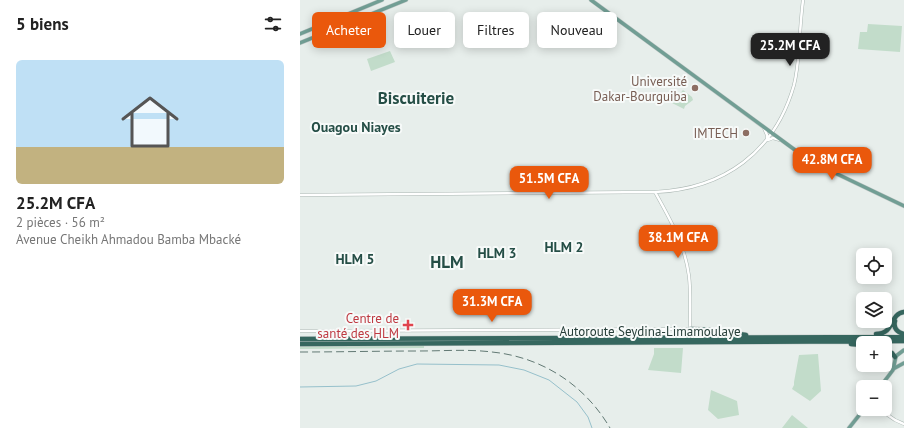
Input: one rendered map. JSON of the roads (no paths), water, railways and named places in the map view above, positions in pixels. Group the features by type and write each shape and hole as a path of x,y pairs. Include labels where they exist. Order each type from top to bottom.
{"highway":[{"path":"904,313 898,316 894,324 898,331 904,335"},
{"path":"830,339 882,333 890,328 897,315 904,313"},
{"path":"690,329 746,335 753,338"},
{"name":"Autoroute Seydina-Limamoulaye","path":"300,344 830,339 904,335"},
{"name":"Autoroute Seydina-Limamoulaye","path":"300,339 753,338 904,342"},
{"path":"830,339 856,344"},
{"path":"892,353 895,358"}],"main road":[{"path":"300,34 382,0"},
{"path":"300,43 406,0"},
{"path":"591,0 772,134 819,166 904,206"},
{"path":"893,370 895,358 898,353 903,352"},
{"path":"895,358 898,363 903,364"},
{"path":"885,380 893,370 903,364"},
{"path":"849,428 858,416"}],"street":[{"path":"300,195 655,192 690,189 712,181 745,161 766,141 772,134 788,105 796,78 803,0"},
{"path":"762,126 766,133 766,141"},
{"path":"766,141 771,139 780,139 775,129"},
{"path":"300,331 690,329 690,287 685,258 680,241 655,192"},
{"path":"889,416 904,424"}],"waterway":[{"path":"300,387 356,386 376,381 399,369 417,364 499,365 524,370 549,380 577,402 588,417 592,428"}],"railway":[{"path":"300,352 465,350 510,355 545,367 575,386 600,413 610,428"}],"place":[{"name":"Université Dakar-Bourguiba","path":"695,88"},
{"name":"IMTECH","path":"746,133"},
{"name":"Centre de santé des HLM","path":"408,325"}],"district":[{"name":"Biscuiterie","path":"416,98"},
{"name":"Ouagou Niayes","path":"356,127"},
{"name":"HLM 2","path":"564,247"},
{"name":"HLM 3","path":"497,253"},
{"name":"HLM 5","path":"355,259"},
{"name":"HLM","path":"447,262"}]}
